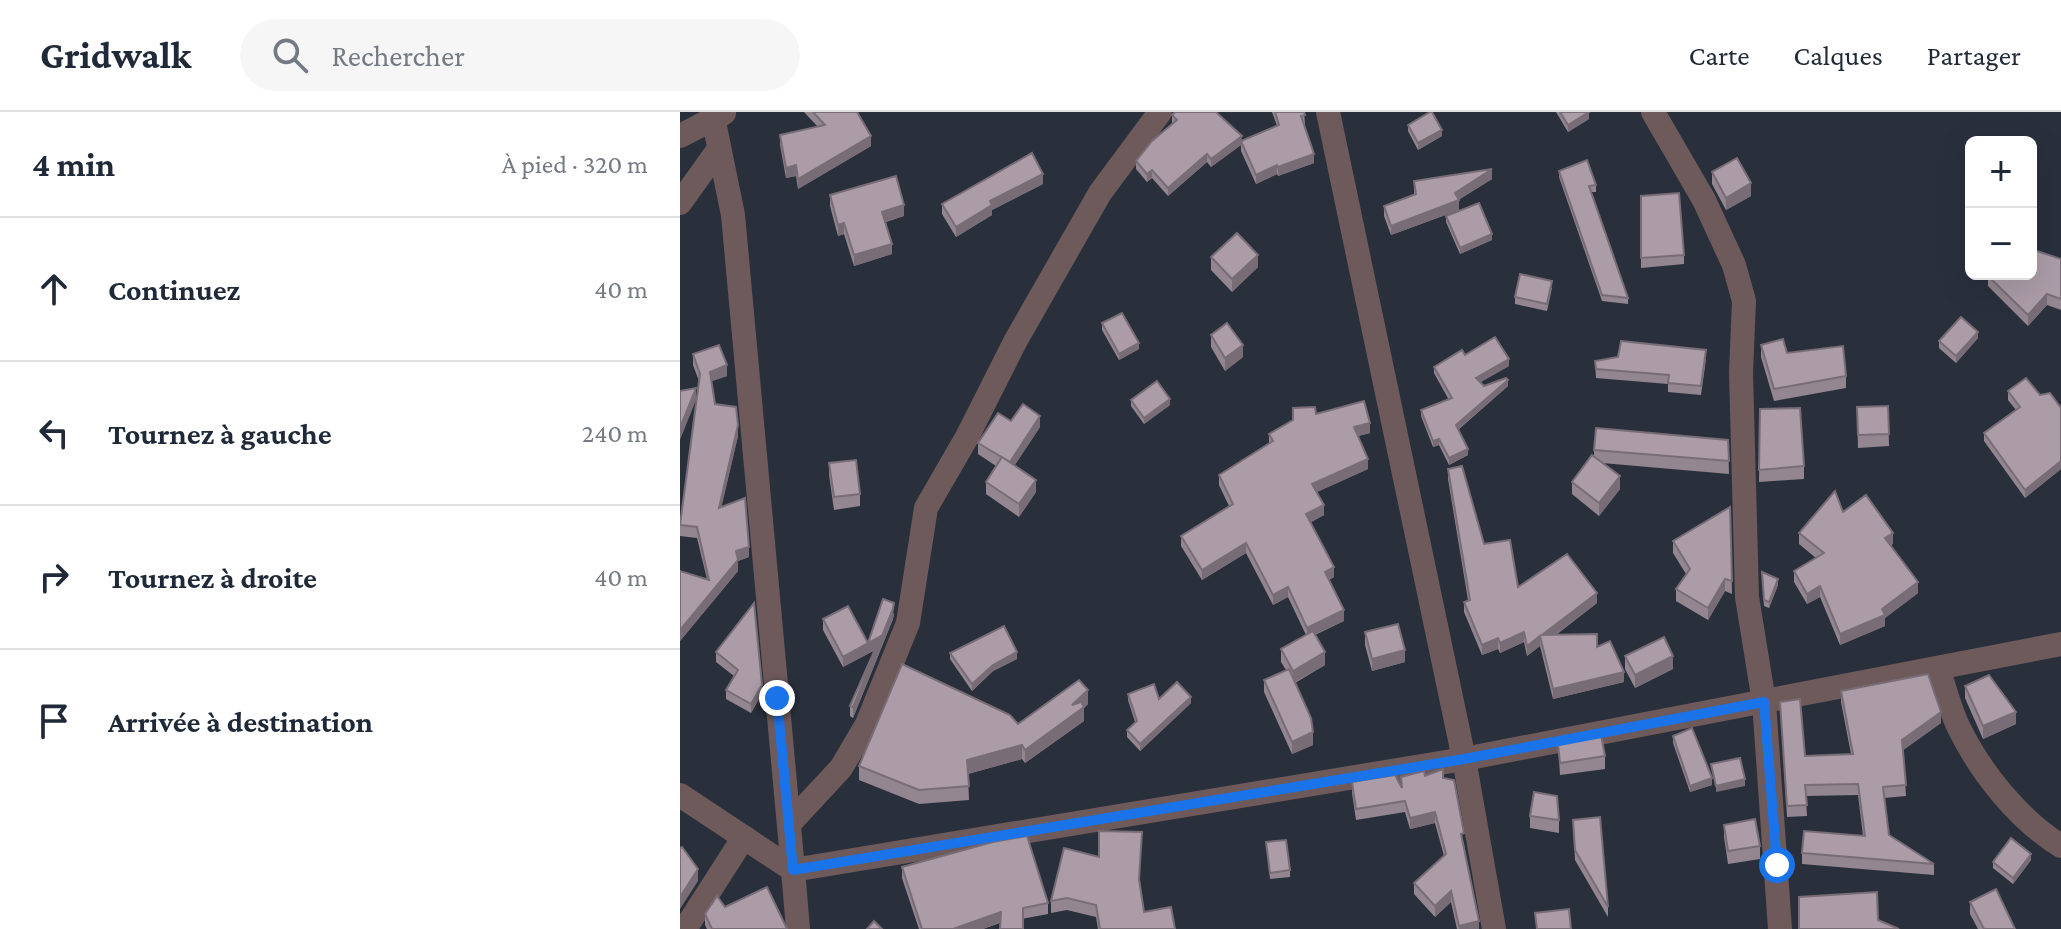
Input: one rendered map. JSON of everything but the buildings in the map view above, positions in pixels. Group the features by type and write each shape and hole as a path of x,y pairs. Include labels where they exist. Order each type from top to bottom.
{"street":[{"path":"789,824 841,768 867,724 908,623 926,508 967,437 1016,340 1100,193 1160,112"},
{"path":"1328,112 1464,759 1494,929"},
{"path":"1653,112 1704,200 1734,265 1744,301 1741,372 1747,597 1764,702 1780,929"},
{"path":"680,136 717,115 718,150 733,215 798,929"},
{"path":"680,203 718,150"},
{"path":"680,795 793,870 1464,759 2061,644"},
{"path":"1938,669 1958,727 1976,758 2041,834 2061,846"},
{"path":"685,929 744,837"}],"route":[{"path":"777,698 793,870 1464,759 1764,702 1777,865"}]}
